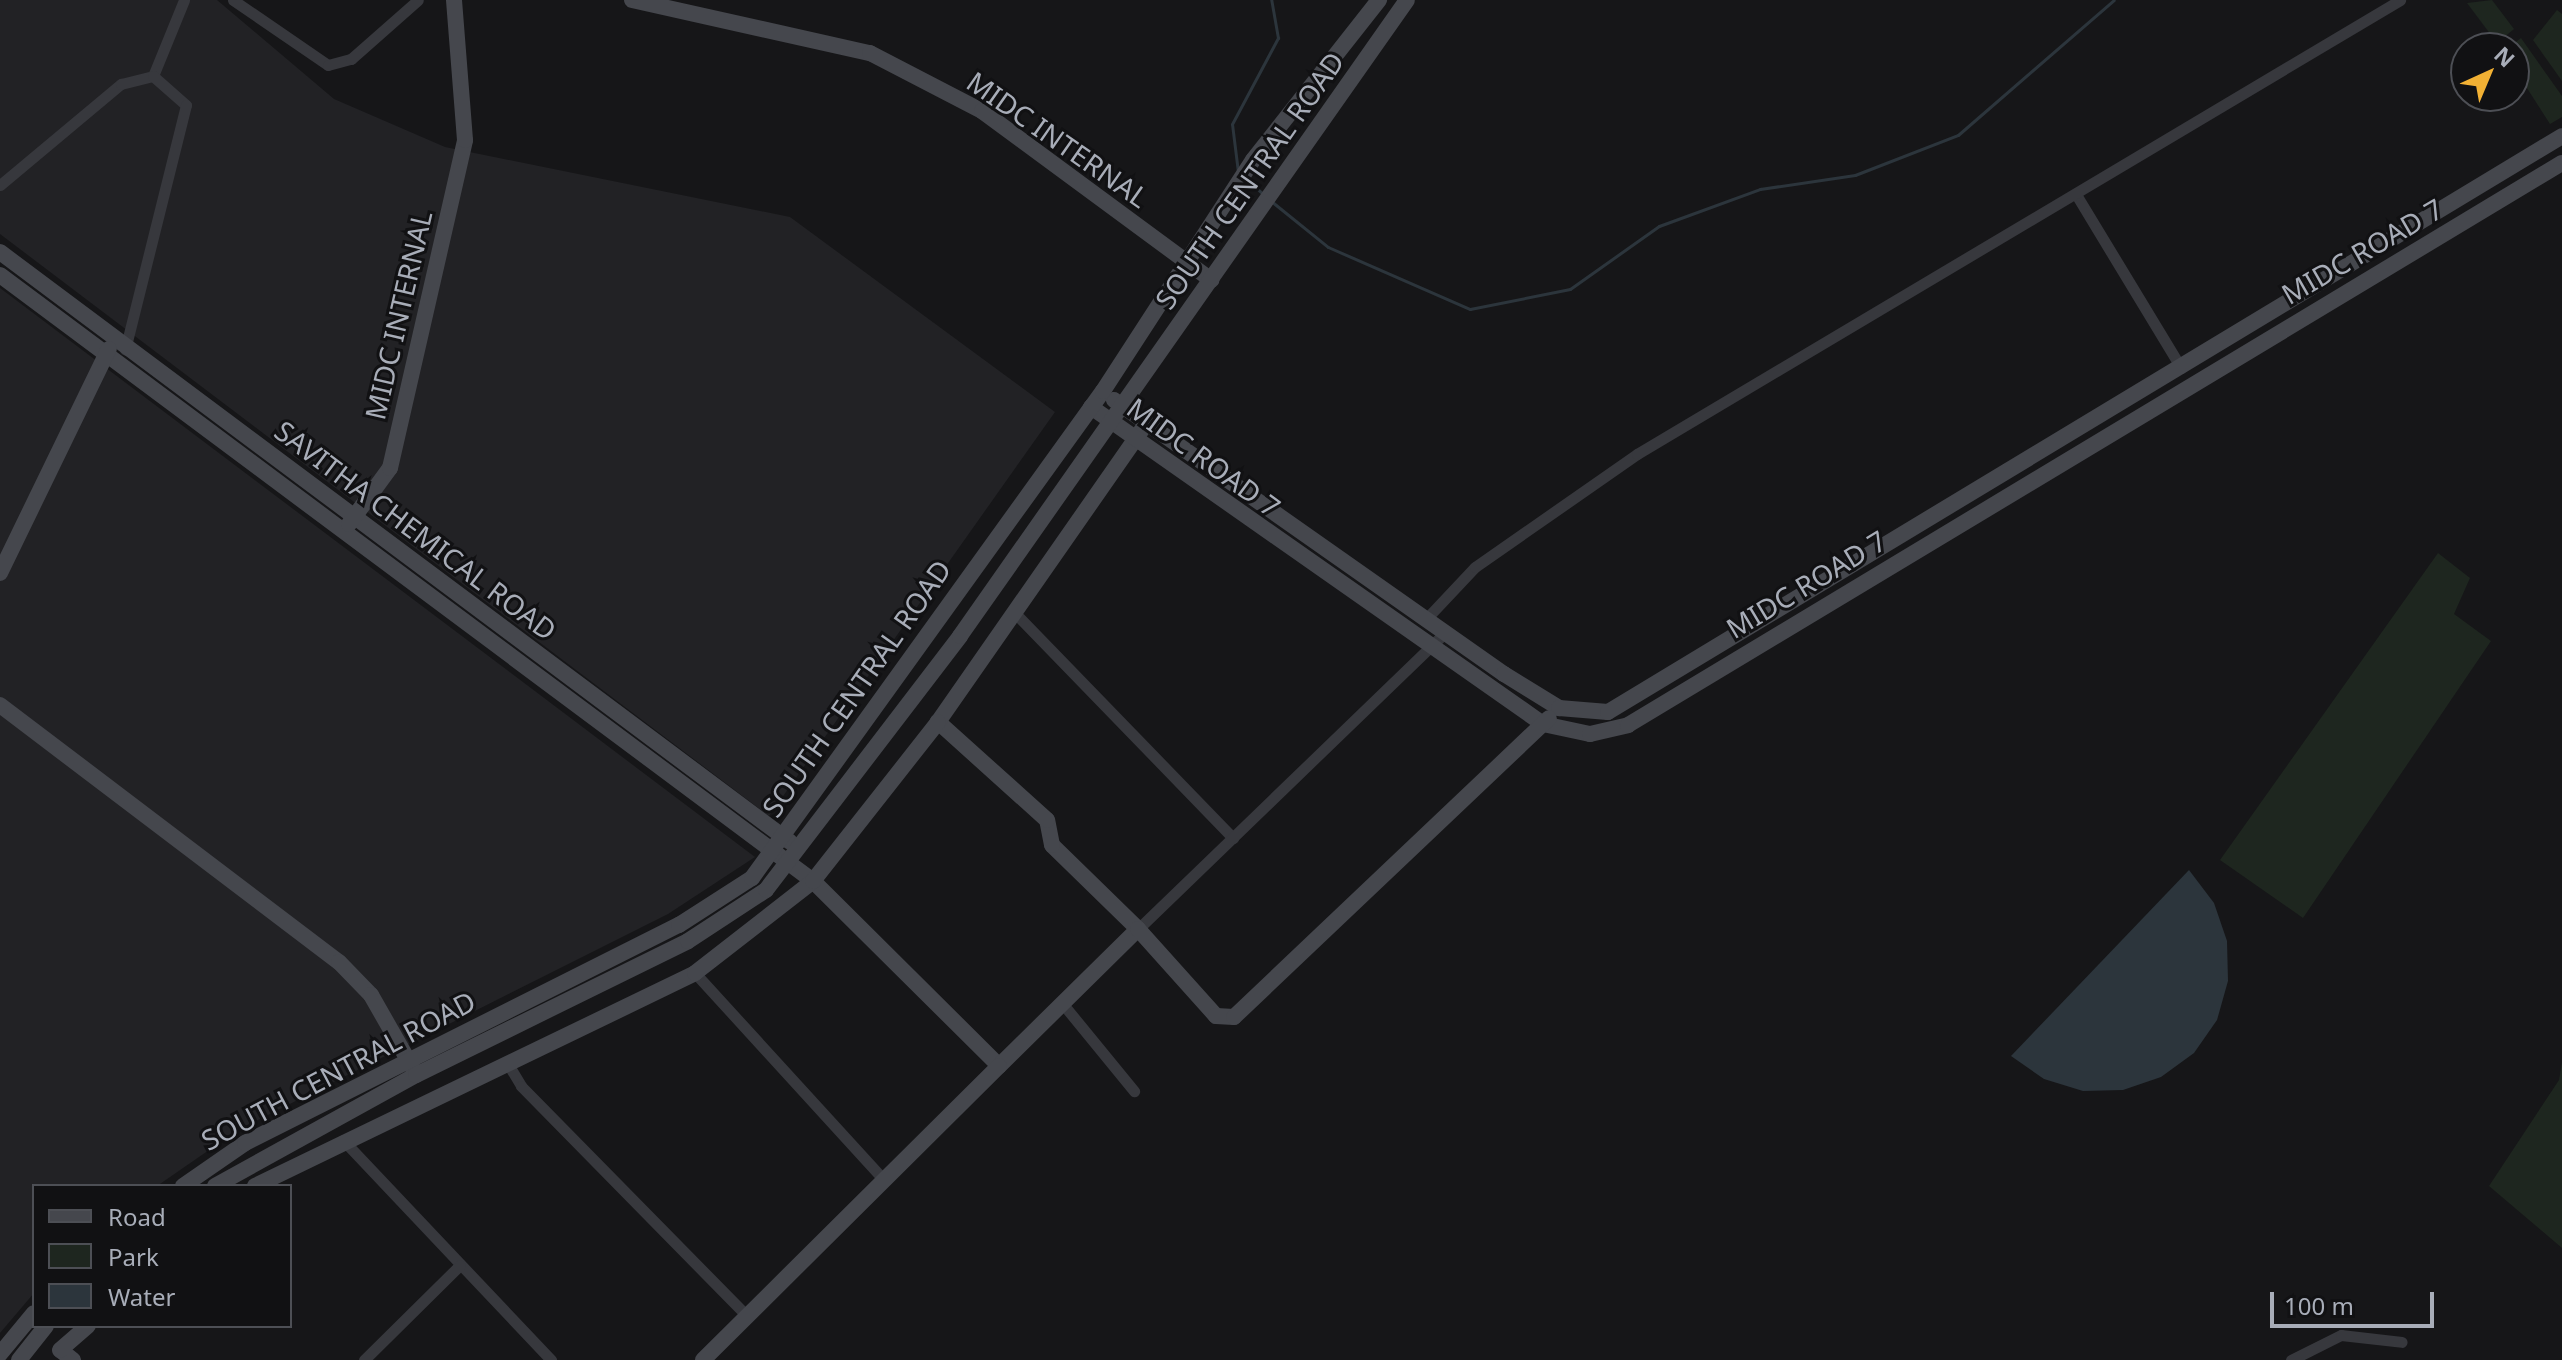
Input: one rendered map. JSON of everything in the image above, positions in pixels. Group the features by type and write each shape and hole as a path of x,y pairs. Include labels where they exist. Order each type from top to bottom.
{"street":[{"path":"153,76 184,0"},
{"path":"233,0 328,65 351,59 418,0"},
{"name":"MIDC INTERNAL","path":"343,533 390,468 465,140 454,0"},
{"name":"MIDC INTERNAL","path":"632,0 870,53 982,111 1211,280"},
{"name":"SOUTH CENTRAL ROAD","path":"186,1184 245,1143 408,1058 679,925 752,878 1103,391 1243,176 1379,0"},
{"name":"SOUTH CENTRAL ROAD","path":"219,1184 416,1075 688,941 766,890 800,850 1211,280 1407,0"},
{"path":"1426,619 1475,567 1637,454 2077,196 2400,0"},
{"path":"0,185 121,84 153,76"},
{"path":"0,573 113,361 186,105 153,76"},
{"name":"MIDC ROAD 7","path":"1091,407 1135,441 1433,644 1543,724 1590,734 1615,728 1690,685 2291,297 2420,227 2562,136"},
{"name":"MIDC ROAD 7","path":"1103,391 1426,619 1559,708 1608,712 2562,163"},
{"path":"2077,196 2181,368"},
{"name":"SAVITHA CHEMICAL ROAD","path":"0,252 800,850"},
{"name":"SAVITHA CHEMICAL ROAD","path":"0,275 813,881 999,1066"},
{"path":"2291,297 2304,312"},
{"path":"259,1184 343,1140 695,973 813,881 938,722 1146,424"},
{"path":"1016,614 1233,838"},
{"path":"703,1360 1062,1003 1446,632"},
{"path":"1683,668 1690,685"},
{"path":"0,705 339,962 371,995 416,1075"},
{"path":"938,722 1047,820 1052,845 1138,929 1216,1016 1234,1017 1559,708"},
{"path":"695,973 883,1179"},
{"path":"1062,1003 1134,1091"},
{"path":"508,1064 747,1316"},
{"path":"343,1140 551,1360"},
{"path":"364,1360 460,1265"},
{"path":"0,1354 32,1315"},
{"path":"19,1360 44,1328"},
{"path":"62,1357 86,1328"},
{"path":"2291,1360 2341,1335 2402,1342"}],"shaded area":[{"path":"0,0 217,0 334,99 445,147 790,217 1055,412 769,816 0,234"},
{"path":"0,288 755,857 668,914 238,1130 160,1184 32,1184 32,1295 0,1333"}],"green space":[{"path":"2492,0 2514,29 2510,32 2489,32 2467,3"},
{"path":"2557,10 2562,14 2562,81 2533,40"},
{"path":"2530,51 2562,96 2562,117 2550,124 2530,93"},
{"path":"2438,553 2470,578 2454,614 2491,641 2303,918 2220,860"},
{"path":"2562,1062 2562,1248 2489,1186 2559,1080"}],"water":[{"path":"2189,870 2214,903 2227,941 2228,981 2217,1020 2194,1053 2161,1077 2123,1090 2083,1091 2044,1079 2011,1056"}],"waterway":[{"path":"1238,172 1232,124 1278,38 1271,0"},
{"path":"1271,201 1328,247 1470,309 1570,289 1659,226 1760,189 1855,175 1958,135 2114,0"},
{"path":"1247,180 1262,193"}]}
